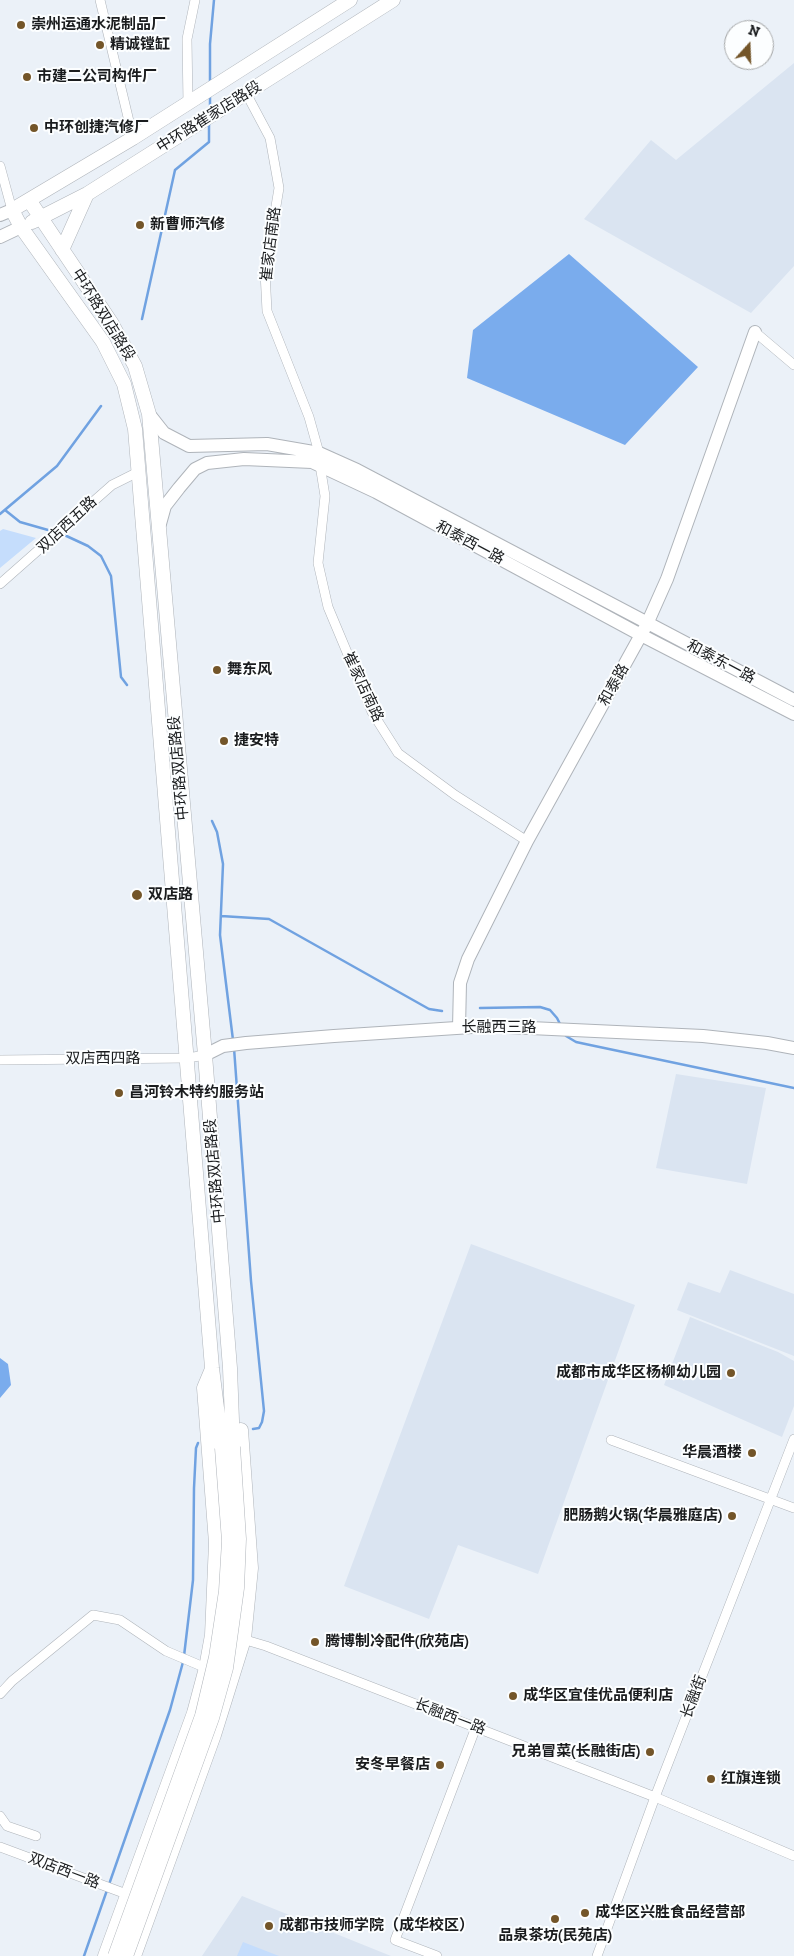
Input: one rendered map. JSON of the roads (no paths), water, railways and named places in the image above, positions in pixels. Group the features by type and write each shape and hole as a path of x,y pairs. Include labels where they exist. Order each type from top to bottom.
{"main road":[{"name":"中环路崔家店路段","path":"6,213 134,138 350,0"},
{"name":"中环路崔家店路段","path":"21,228 86,194 394,0"},
{"path":"62,250 86,194"},
{"name":"中环路双店路段","path":"29,200 112,324 134,366 149,414 205,1055 230,1368"},
{"name":"中环路双店路段","path":"6,213 21,228 103,342 124,384 135,429 212,1368 228,1447"},
{"path":"106,1956 122,1893 194,1713 206,1668 212,1635 216,1543 204,1388 212,1368"},
{"path":"115,1956 202,1716 216,1657 226,1591 229,1541 228,1447 230,1368"},
{"path":"134,1956 214,1735 244,1639 251,1568 240,1420 230,1368"},
{"path":"126,1956 212,1718 226,1668 237,1588 239,1540 228,1447"}],"street":[{"path":"100,0 134,138"},
{"path":"190,102 187,39 194,0"},
{"name":"崔家店南路","path":"246,93 270,138 279,188 265,272 267,311 309,417 320,459 325,496 318,563 328,607 372,712 398,753 456,795 527,841"},
{"path":"0,166 6,213"},
{"path":"0,236 21,228"},
{"path":"755,332 794,365"},
{"name":"和泰路","path":"459,1028 460,982 468,959 527,841 648,624 667,578 755,332"},
{"name":"和泰西一路","path":"149,414 164,433 189,446 267,444 357,470 648,624"},
{"name":"和泰西一路","path":"158,528 165,506 195,469 207,463 244,459 312,462 320,459"},
{"name":"和泰西一路","path":"320,459 376,492 641,635 794,714"},
{"name":"双店西五路","path":"0,584 112,485 138,472"},
{"name":"和泰东一路","path":"648,624 794,700"},
{"name":"长融西三路","path":"205,1055 223,1046 246,1043 487,1026 703,1036 794,1048"},
{"name":"双店西四路","path":"0,1060 188,1058 205,1055"},
{"name":"长融街","path":"597,1956 655,1797 794,1439"},
{"path":"611,1440 794,1508"},
{"path":"0,1694 12,1681 93,1615 120,1620 166,1651 206,1668"},
{"name":"长融西一路","path":"212,1635 244,1639 266,1646 655,1797 794,1856"},
{"path":"437,1956 395,1940 476,1727"},
{"path":"0,1816 7,1826 36,1836"},
{"name":"双店西一路","path":"0,1847 122,1893"}],"waterway":[{"path":"210,83 210,44 214,0"},
{"path":"210,96 210,111"},
{"path":"142,319 175,170 209,142 209,121"},
{"path":"0,514 57,466 101,406"},
{"path":"5,510 20,522 55,532"},
{"path":"60,533 88,546 101,556 111,576 121,677 127,685"},
{"path":"212,821 217,832 223,864 220,935 233,1040"},
{"path":"221,916 269,919 429,1009 442,1011"},
{"path":"480,1008 540,1007 550,1010 560,1024"},
{"path":"566,1036 576,1042 794,1088"},
{"path":"234,1048 251,1281 264,1411 259,1428 253,1429"},
{"path":"184,1656 193,1580 194,1488 196,1448 198,1443"},
{"path":"84,1956 170,1710 183,1662"}],"place":[{"name":"崇州运通水泥制品厂","path":"21,25"},
{"name":"精诚镗缸","path":"100,45"},
{"name":"市建二公司构件厂","path":"27,77"},
{"name":"中环创捷汽修厂","path":"34,128"},
{"name":"新曹师汽修","path":"140,225"},
{"name":"舞东风","path":"217,670"},
{"name":"捷安特","path":"224,741"},
{"name":"双店路","path":"137,895"},
{"name":"昌河铃木特约服务站","path":"119,1093"},
{"name":"成都市成华区杨柳幼儿园","path":"731,1373"},
{"name":"华晨酒楼","path":"752,1453"},
{"name":"肥肠鹅火锅(华晨雅庭店)","path":"732,1516"},
{"name":"腾博制冷配件(欣苑店)","path":"315,1642"},
{"name":"成华区宜佳优品便利店","path":"513,1696"},
{"name":"兄弟冒菜(长融街店)","path":"650,1752"},
{"name":"安冬早餐店","path":"440,1765"},
{"name":"红旗连锁","path":"711,1779"},
{"name":"成华区兴胜食品经营部","path":"585,1913"},
{"name":"品泉茶坊(民苑店)","path":"555,1919"},
{"name":"成都市技师学院（成华校区）","path":"269,1926"}]}
